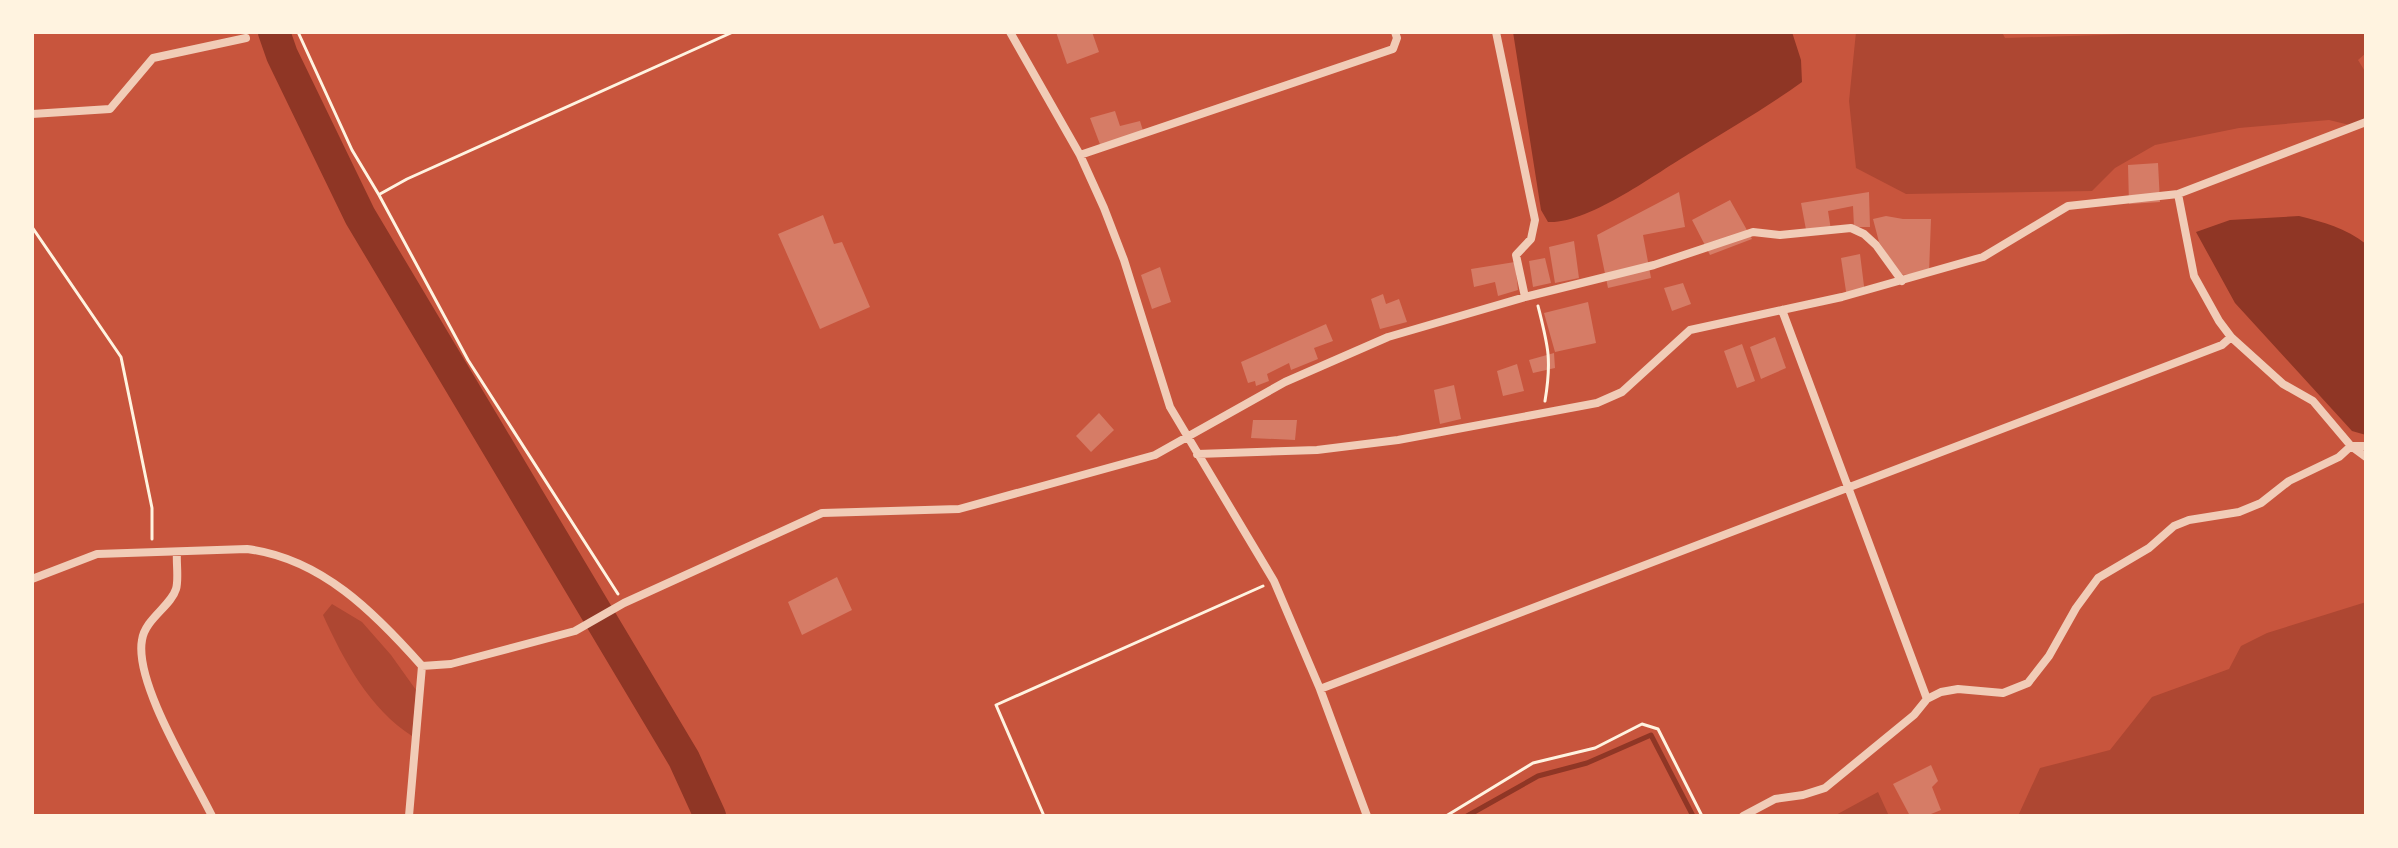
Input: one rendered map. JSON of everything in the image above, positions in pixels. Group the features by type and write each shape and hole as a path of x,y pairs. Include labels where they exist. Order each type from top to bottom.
{"street":[{"path":"1010,32 1080,155 1124,260 1170,407 1274,581 1320,689 1367,816"},
{"path":"1080,155 1393,49 1397,38 1395,32"},
{"path":"1496,32 1535,220 1531,239 1516,255 1530,296"},
{"path":"32,114 110,109 153,58 246,38"},
{"path":"1197,454 1317,450 1398,440 1597,403 1622,392 1690,330 1902,281 1983,257 2068,206 2178,194 2366,122"},
{"path":"2178,194 2194,276 2231,337 2283,384 2313,401 2351,446 2366,457"},
{"path":"422,666 451,664 575,631 624,603 822,513 959,509 1155,455 1285,382 1388,337 1530,296 1654,265 1753,232 1780,235 1851,228 1876,245 1902,281"},
{"path":"1782,310 1927,699"},
{"path":"1320,689 2222,345 2231,337"},
{"path":"1743,816 1775,799 1825,788 1914,715 1927,699 1941,692 1958,689 2003,693 2028,683 2049,656 2076,608 2098,578 2149,548 2174,526 2189,520 2239,512 2261,503 2289,481 2339,457 2351,446 2366,446"},
{"path":"32,579 97,554 247,549 268,551 348,591 386,625 422,666 409,816"},
{"path":"177,552 176,590 152,618 142,639 144,667 149,691 212,816"}],"path":[{"path":"298,32 352,150 468,360 624,603"},
{"path":"379,195 407,179 733,32"},
{"path":"32,227 121,357 152,508 152,551"},
{"path":"1530,296 1549,349 1550,373 1543,413"},
{"path":"1044,816 996,705 1274,581"},
{"path":"1446,816 1533,763 1595,748 1642,724 1658,729 1702,816"}],"shaded area":[{"path":"1513,32 1792,32 1801,60 1802,82 1622,196 1583,215 1548,222 1541,210"},
{"path":"1856,32 2002,32 2005,38 2195,32 2366,32 2366,53 2358,60 2366,73 2366,122 2358,127 2329,120 2239,128 2155,145 2115,168 2092,191 1906,194 1856,168 1849,101"},
{"path":"2299,216 2342,230 2366,244 2366,435 2352,431 2235,303 2196,232 2230,220"},
{"path":"2366,602 2366,816 2018,816 2040,768 2110,750 2152,697 2229,669 2241,646 2267,633"},
{"path":"332,604 362,622 416,690 412,736 370,698 349,666 323,615"},
{"path":"1878,792 1889,816 1834,816"}],"building":[{"path":"1056,32 1092,32 1099,52 1067,64"},
{"path":"1115,111 1120,126 1140,121 1144,134 1101,147 1090,118"},
{"path":"2158,163 2160,202 2129,204 2128,165"},
{"path":"1679,192 1685,227 1643,235 1651,278 1608,288 1597,235"},
{"path":"1869,192 1870,227 1854,227 1853,206 1828,211 1831,230 1807,235 1801,203"},
{"path":"1730,200 1752,239 1710,255 1692,220"},
{"path":"823,215 834,244 842,242 870,307 820,329 778,234"},
{"path":"1886,216 1931,219 1929,273 1901,275 1879,242 1873,219"},
{"path":"1574,241 1579,278 1555,283 1549,247"},
{"path":"1860,254 1865,294 1847,298 1841,258"},
{"path":"1545,258 1551,283 1533,287 1529,261"},
{"path":"1515,262 1518,290 1498,296 1495,282 1474,287 1471,269"},
{"path":"1160,267 1171,302 1152,309 1141,275"},
{"path":"1683,283 1691,304 1672,311 1664,288"},
{"path":"1383,294 1386,304 1399,299 1407,322 1380,329 1371,299"},
{"path":"1588,302 1596,343 1555,352 1544,313"},
{"path":"1326,324 1333,341 1314,348 1318,359 1291,370 1289,363 1267,374 1269,381 1256,386 1255,381 1248,383 1241,362"},
{"path":"1775,337 1786,368 1761,379 1750,347"},
{"path":"1742,344 1755,381 1737,388 1724,351"},
{"path":"1554,353 1555,368 1533,373 1529,360"},
{"path":"1517,364 1524,391 1503,396 1497,371"},
{"path":"1454,385 1461,419 1440,424 1434,390"},
{"path":"1099,413 1114,430 1091,452 1076,436"},
{"path":"1253,420 1297,420 1295,440 1251,438"},
{"path":"837,577 852,610 802,635 788,602"},
{"path":"1931,765 1938,781 1932,787 1941,810 1926,816 1910,816 1893,784"}],"waterway":[{"path":"274,32 282,55 360,216 684,759 710,816"},
{"path":"1467,816 1538,776 1587,763 1651,735 1693,816"}]}
